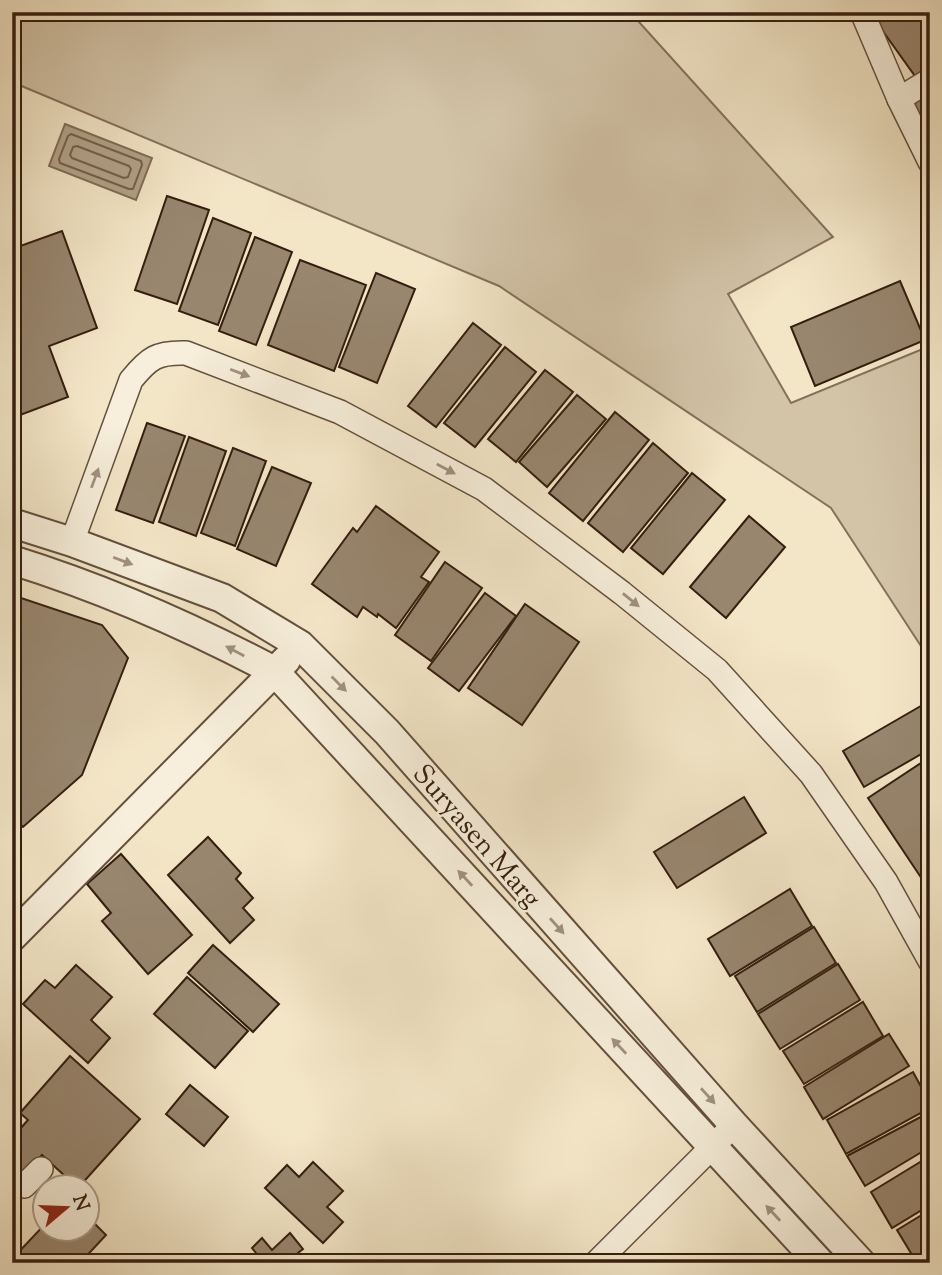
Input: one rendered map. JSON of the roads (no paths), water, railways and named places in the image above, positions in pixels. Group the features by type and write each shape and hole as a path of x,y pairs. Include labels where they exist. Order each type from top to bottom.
{"street":[{"path":"862,12 899,99 930,162"},
{"path":"899,99 930,80"},
{"path":"72,542 131,380 145,362 165,352 186,353 340,412 484,489 622,593 717,670 811,774 886,882 930,961"},
{"name":"Suryasen Marg","path":"12,523 72,542 222,598 300,645 387,732 734,1125 861,1263"},
{"name":"Suryasen Marg","path":"12,560 99,591 222,644 274,671 820,1263"},
{"path":"12,937 300,645"},
{"path":"596,1263 734,1125"},
{"path":"12,1178 24,1186 41,1169"}],"water":[{"path":"65,124 152,158 136,200 49,166"}]}
